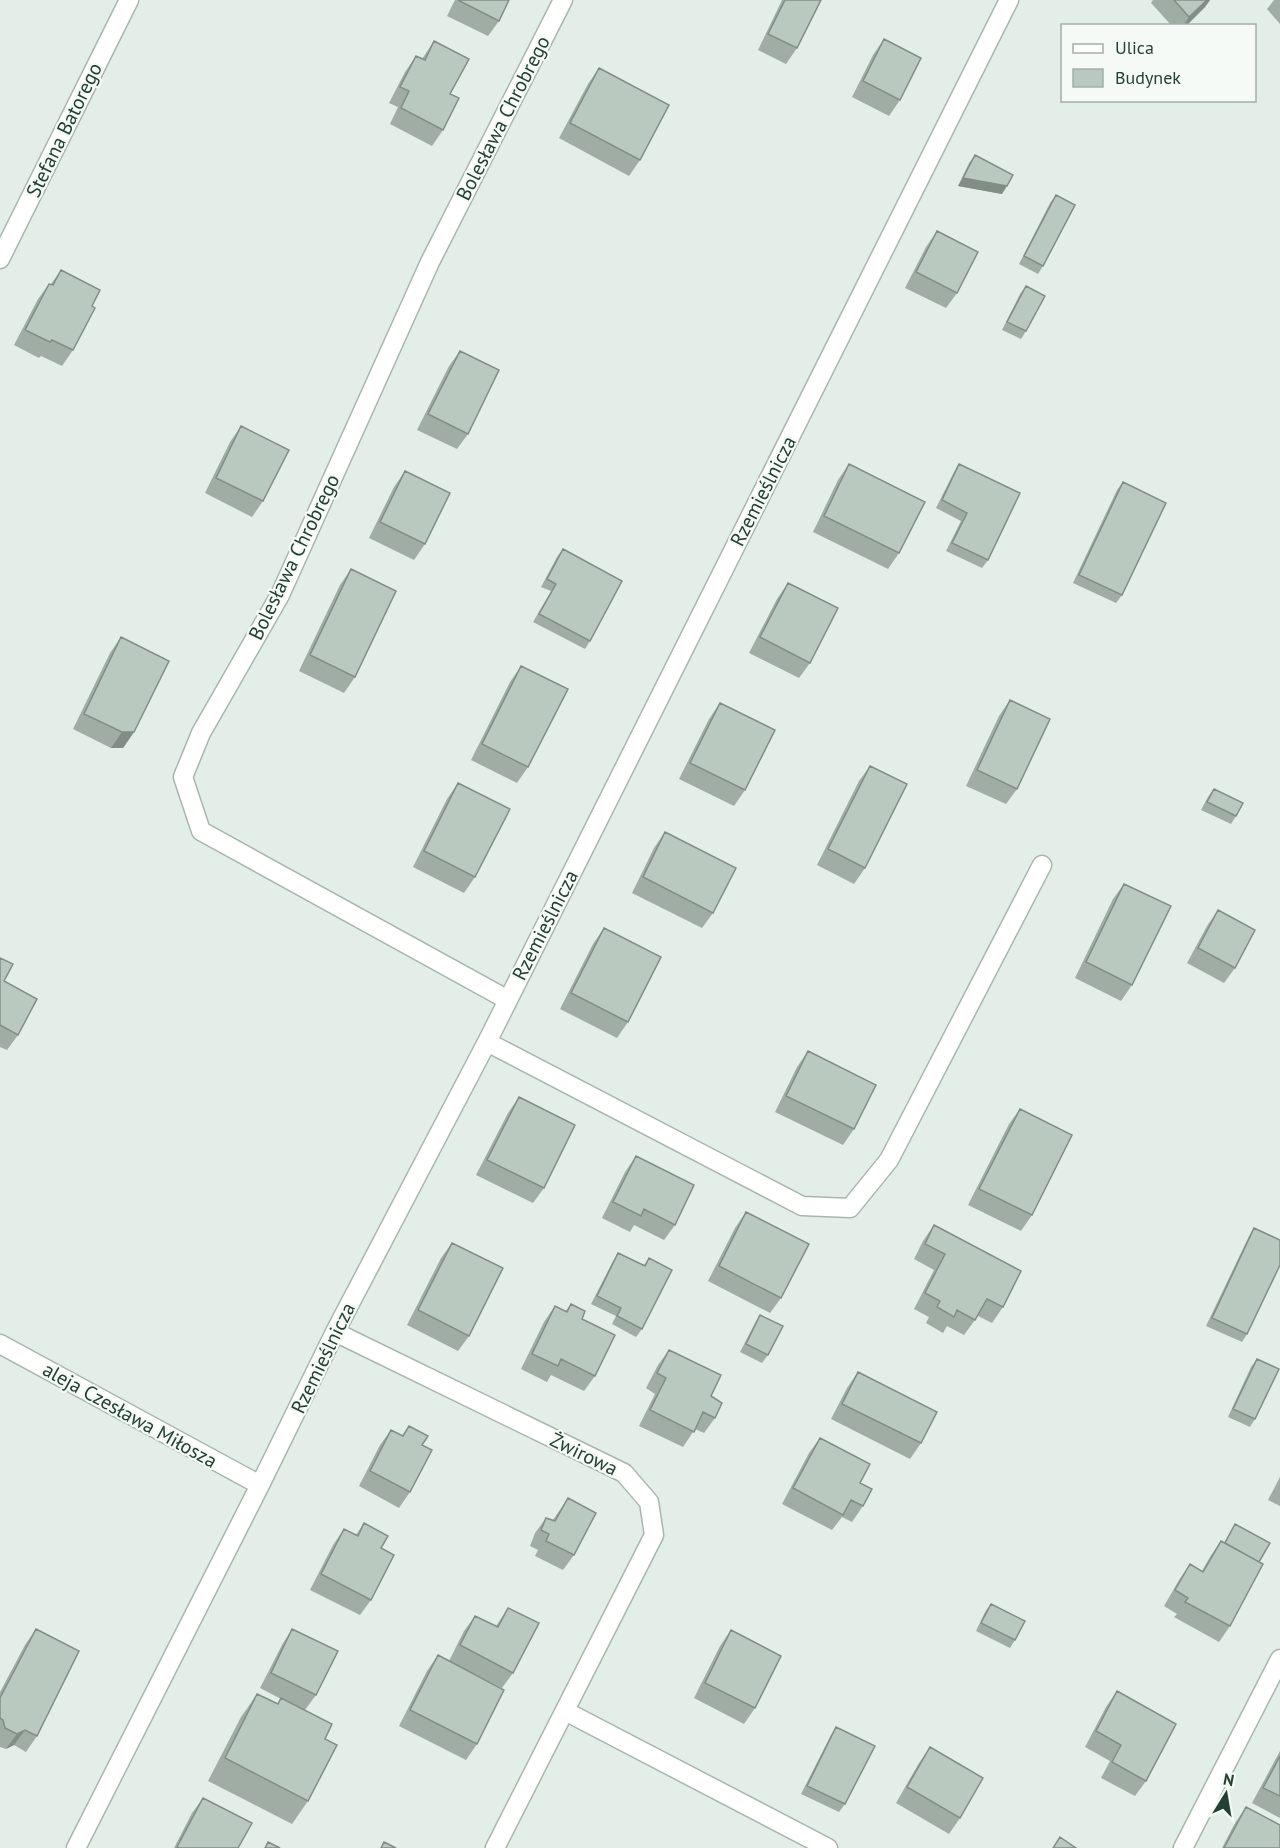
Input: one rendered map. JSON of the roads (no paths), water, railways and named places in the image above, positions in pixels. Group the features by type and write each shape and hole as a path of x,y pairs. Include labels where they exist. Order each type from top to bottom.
{"street":[{"name":"Stefana Batorego","path":"0,259 129,0"},
{"name":"Bolesława Chrobrego","path":"508,1000 201,831 183,777 201,733 280,595 430,262 563,0"},
{"name":"Rzemieślnicza","path":"76,1848 335,1332 487,1042 1010,0"},
{"path":"487,1042 802,1206 850,1208 889,1160 1042,865"},
{"name":"Żwirowa","path":"335,1332 624,1473 650,1502 654,1535 495,1848"},
{"name":"aleja Czesława Miłosza","path":"0,1344 260,1485"},
{"path":"1183,1848 1280,1659"},
{"path":"566,1712 828,1848"}]}
